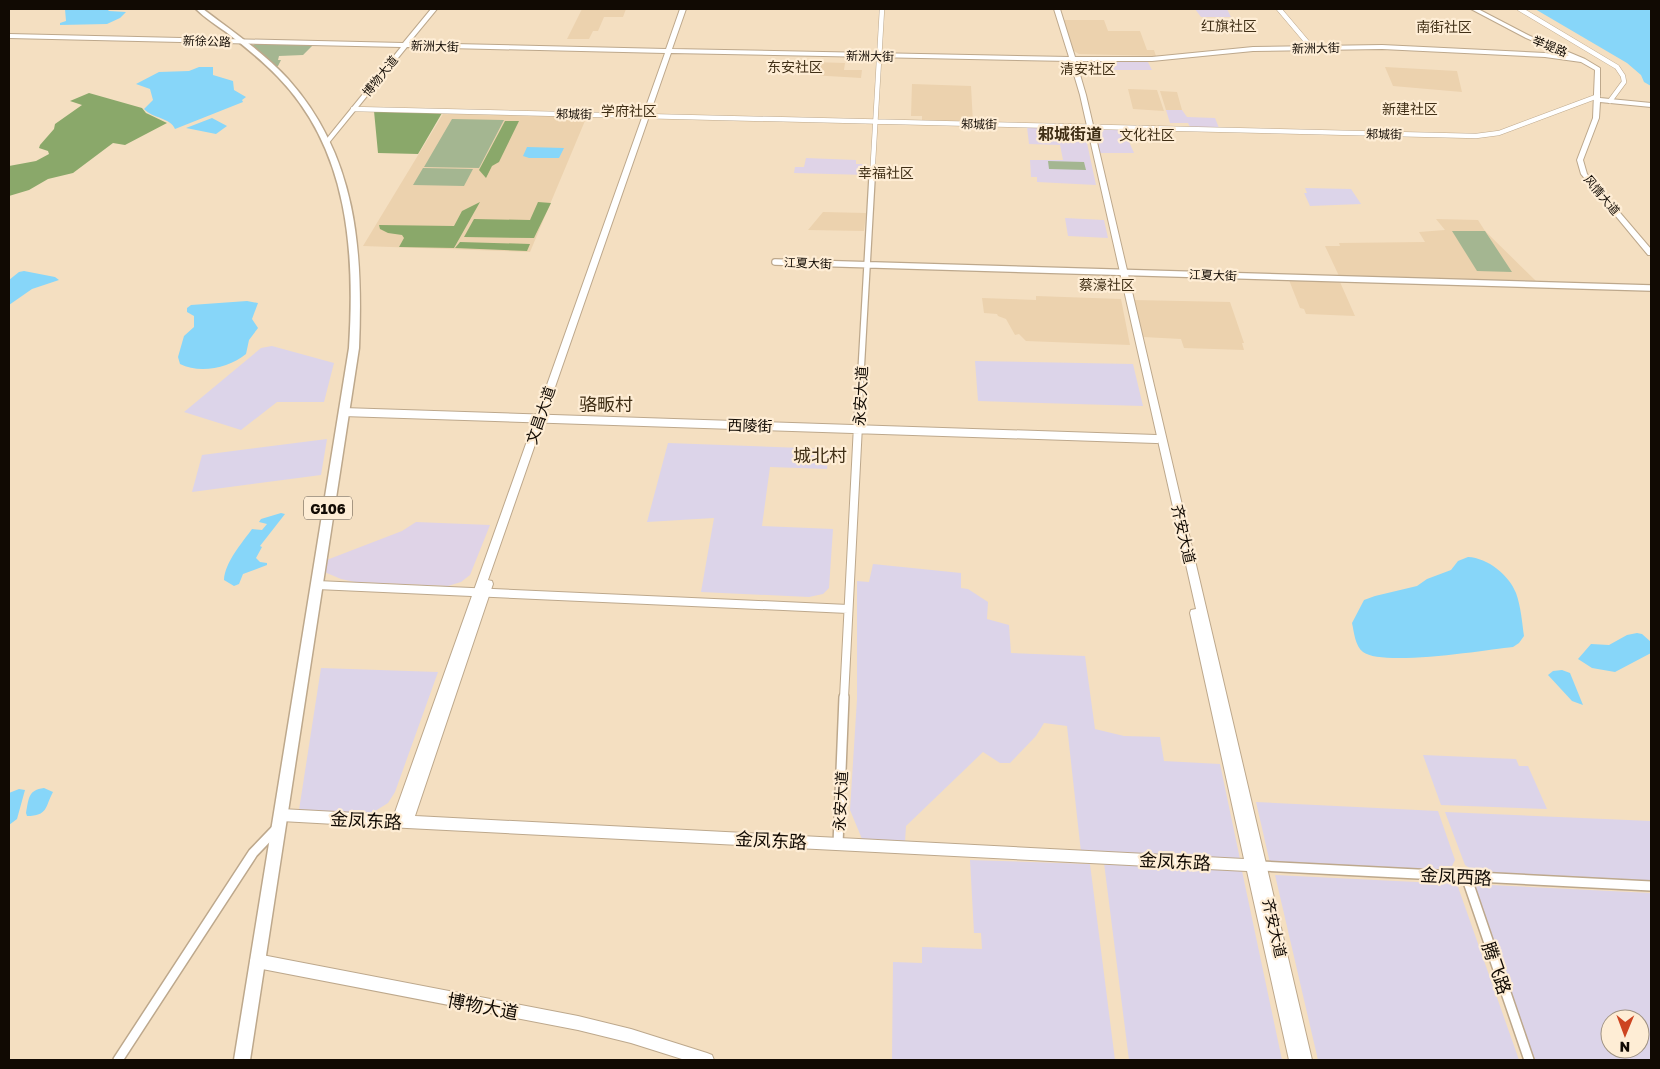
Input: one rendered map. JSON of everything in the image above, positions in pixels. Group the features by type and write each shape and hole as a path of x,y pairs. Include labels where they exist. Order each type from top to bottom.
{"highway":[{"name":"G106","path":"199,9 244,42 280,75 305,107 325,142 346,194 355,248 356,306 354,348 242,1060"}],"main road":[{"name":"博物大道","path":"325,142 432,9"},
{"name":"文昌大道","path":"402,822 541,418 685,9"},
{"name":"齐安大道","path":"1055,9 1071,59 1088,127 1256,866 1296,1060"},
{"name":"举堤路","path":"1474,9 1528,37 1583,60 1599,70 1598,98"},
{"name":"新徐公路","path":"9,36 403,45"},
{"name":"博物大道","path":"325,142 403,45"},
{"name":"新洲大街","path":"403,45 1048,59 1157,58 1253,49 1402,47 1545,55 1583,60"},
{"path":"1598,98 1610,101 1651,104"},
{"name":"风情大道","path":"1598,98 1596,118 1580,157 1581,168 1595,188 1651,253"},
{"name":"齐安大道","path":"1121,272 1156,439 1256,866 1305,1060"},
{"name":"金凤东路","path":"280,821 402,822 1256,866"},
{"name":"博物大道","path":"257,961 594,1027 661,1045 707,1060"}],"street":[{"name":"永安大道","path":"838,844 848,609 882,9"},
{"path":"1279,9 1312,48"},
{"path":"1520,9 1617,67 1623,76 1624,82 1610,101"},
{"name":"邾城街","path":"353,109 1482,136 1499,133 1598,98"},
{"name":"江夏大街","path":"775,262 1651,288"},
{"name":"西陵街","path":"343,412 1156,439"},
{"path":"317,585 848,609"},
{"path":"118,1060 253,853 280,821"},
{"name":"金凤西路","path":"1256,866 1651,886"},
{"name":"腾飞路","path":"1466,876 1529,1060"}],"shaded area":[{"path":"582,9 626,9 623,17 604,17 598,31 593,31 589,39 567,39"},
{"path":"1195,9 1227,9 1231,17 1201,17"},
{"path":"1063,20 1104,20 1108,31 1140,31 1147,50 1154,50 1156,56 1079,54 1072,50"},
{"path":"1099,60 1147,60 1152,70 1102,70"},
{"path":"813,62 845,63 844,70 862,70 861,78 811,75"},
{"path":"1385,67 1457,71 1462,92 1393,86"},
{"path":"912,84 971,86 973,123 922,121 922,116 911,116"},
{"path":"1128,89 1157,90 1164,111 1133,109"},
{"path":"1160,91 1177,92 1182,110 1166,110"},
{"path":"1166,110 1182,110 1187,117 1215,118 1219,128 1190,127 1188,123 1170,123"},
{"path":"443,114 587,116 530,252 363,246"},
{"path":"1027,127 1084,129 1096,185 1037,182 1037,177 1031,177 1030,160 1063,160 1060,145 1029,144"},
{"path":"1100,129 1128,130 1130,144 1134,153 1100,153 1096,131"},
{"path":"806,158 856,160 856,164 867,164 867,175 794,173 795,167 804,167"},
{"path":"1305,188 1351,189 1361,204 1310,206 1304,193 1307,193"},
{"path":"823,212 866,213 864,231 808,230"},
{"path":"1065,218 1104,220 1108,238 1068,236"},
{"path":"1436,219 1478,220 1485,231 1536,281 1339,276 1325,246 1340,246 1339,243 1425,242 1419,232 1445,230"},
{"path":"1289,280 1340,282 1355,316 1306,314 1304,309 1300,308"},
{"path":"1036,296 1121,299 1130,345 1026,341 1019,334 1015,335 1006,319 997,314 984,313 982,298 1036,300"},
{"path":"1133,300 1230,302 1244,343 1242,343 1244,350 1184,348 1181,339 1143,337"},
{"path":"272,346 334,363 324,402 277,402 241,430 184,412 261,348"},
{"path":"975,361 1133,364 1143,406 978,401"},
{"path":"327,439 321,475 192,492 202,455"},
{"path":"668,443 829,449 827,469 770,467 762,526 833,529 829,588 823,594 809,597 701,592 714,518 647,522"},
{"path":"416,522 490,525 470,575 461,582 448,586 355,582 341,579 322,571 324,561 402,531"},
{"path":"873,564 961,573 961,588 968,589 988,602 987,619 1009,625 1011,653 1085,656 1095,729 1124,736 1160,737 1164,761 1220,764 1240,859 1081,852 1067,726 1044,723 1036,736 1010,763 1000,763 983,752 906,826 905,842 862,839 850,810 857,699 857,581 869,582"},
{"path":"321,668 438,672 395,792 388,803 372,813 299,810"},
{"path":"1423,755 1516,759 1519,766 1528,766 1547,809 1441,805"},
{"path":"1256,802 1438,811 1455,860 1449,872 1270,863"},
{"path":"1445,812 1651,821 1651,881 1477,873 1465,865"},
{"path":"970,860 1090,864 1115,1060 892,1060 893,962 922,963 922,947 982,949 981,933 974,933"},
{"path":"1104,863 1242,871 1282,1060 1129,1060"},
{"path":"1275,875 1457,884 1519,1060 1318,1060"},
{"path":"1471,884 1651,893 1651,1060 1535,1060"}],"green space":[{"path":"257,43 314,44 303,55 279,56 278,60 281,60 278,66 275,67 252,46"},
{"path":"89,93 142,108 146,113 167,123 125,145 113,143 73,173 48,179 29,190 9,196 9,166 36,161 49,154 48,151 39,148 40,145 54,129 55,124 82,105 70,101"},
{"path":"374,111 442,113 418,154 378,153"},
{"path":"452,119 504,120 479,168 424,167"},
{"path":"505,121 519,121 499,162 492,166 486,178 479,170"},
{"path":"1048,161 1084,162 1086,170 1049,169"},
{"path":"423,168 473,169 464,186 413,185"},
{"path":"480,202 454,248 399,247 404,238 402,235 388,233 380,229 379,225 454,226 462,211"},
{"path":"538,202 551,203 534,238 464,237 474,219 530,220"},
{"path":"1452,231 1485,231 1512,272 1477,271"},
{"path":"460,242 530,244 527,251 455,248"}],"water":[{"path":"65,9 107,9 109,11 126,12 120,18 107,24 60,25 60,23 66,21"},
{"path":"1535,9 1651,9 1651,86 1644,82 1641,75 1627,63"},
{"path":"199,67 213,67 213,75 233,81 234,90 246,97 242,100 243,102 175,129 166,120 144,109 153,100 150,89 136,84 159,72 189,71"},
{"path":"212,118 227,126 216,134 186,128"},
{"path":"527,147 564,148 559,158 529,158 523,156"},
{"path":"24,271 55,277 59,280 32,289 9,305 9,280 19,272"},
{"path":"247,301 258,303 252,319 258,328 249,340 246,354 231,363 214,368 196,369 180,364 178,357 184,336 194,327 194,316 187,312 187,308 191,305"},
{"path":"281,513 285,514 260,546 262,547 256,558 260,562 267,563 267,565 243,574 239,584 234,586 224,580 227,566 252,529 262,530 267,524 259,522 261,519"},
{"path":"1468,557 1490,564 1503,574 1513,586 1519,604 1524,636 1519,643 1513,647 1412,658 1374,656 1360,649 1355,639 1352,623 1364,600 1417,586 1427,579 1451,570 1458,561"},
{"path":"1642,634 1651,642 1651,653 1615,672 1592,668 1578,659 1591,644 1609,645 1627,635"},
{"path":"1562,670 1570,673 1583,705 1572,701 1548,675 1553,671"},
{"path":"44,788 53,792 45,810 34,816 27,816 30,796 35,791"},
{"path":"19,789 25,790 17,819 9,825 9,793"}],"district":[{"name":"红旗社区","path":"1229,25"},
{"name":"南街社区","path":"1444,26"},
{"name":"东安社区","path":"795,66"},
{"name":"清安社区","path":"1088,68"},
{"name":"新建社区","path":"1410,108"},
{"name":"学府社区","path":"629,110"},
{"name":"邾城街道","path":"1070,134"},
{"name":"文化社区","path":"1147,134"},
{"name":"幸福社区","path":"886,172"},
{"name":"蔡濠社区","path":"1107,284"},
{"name":"骆畈村","path":"606,404"},
{"name":"城北村","path":"820,455"}]}
